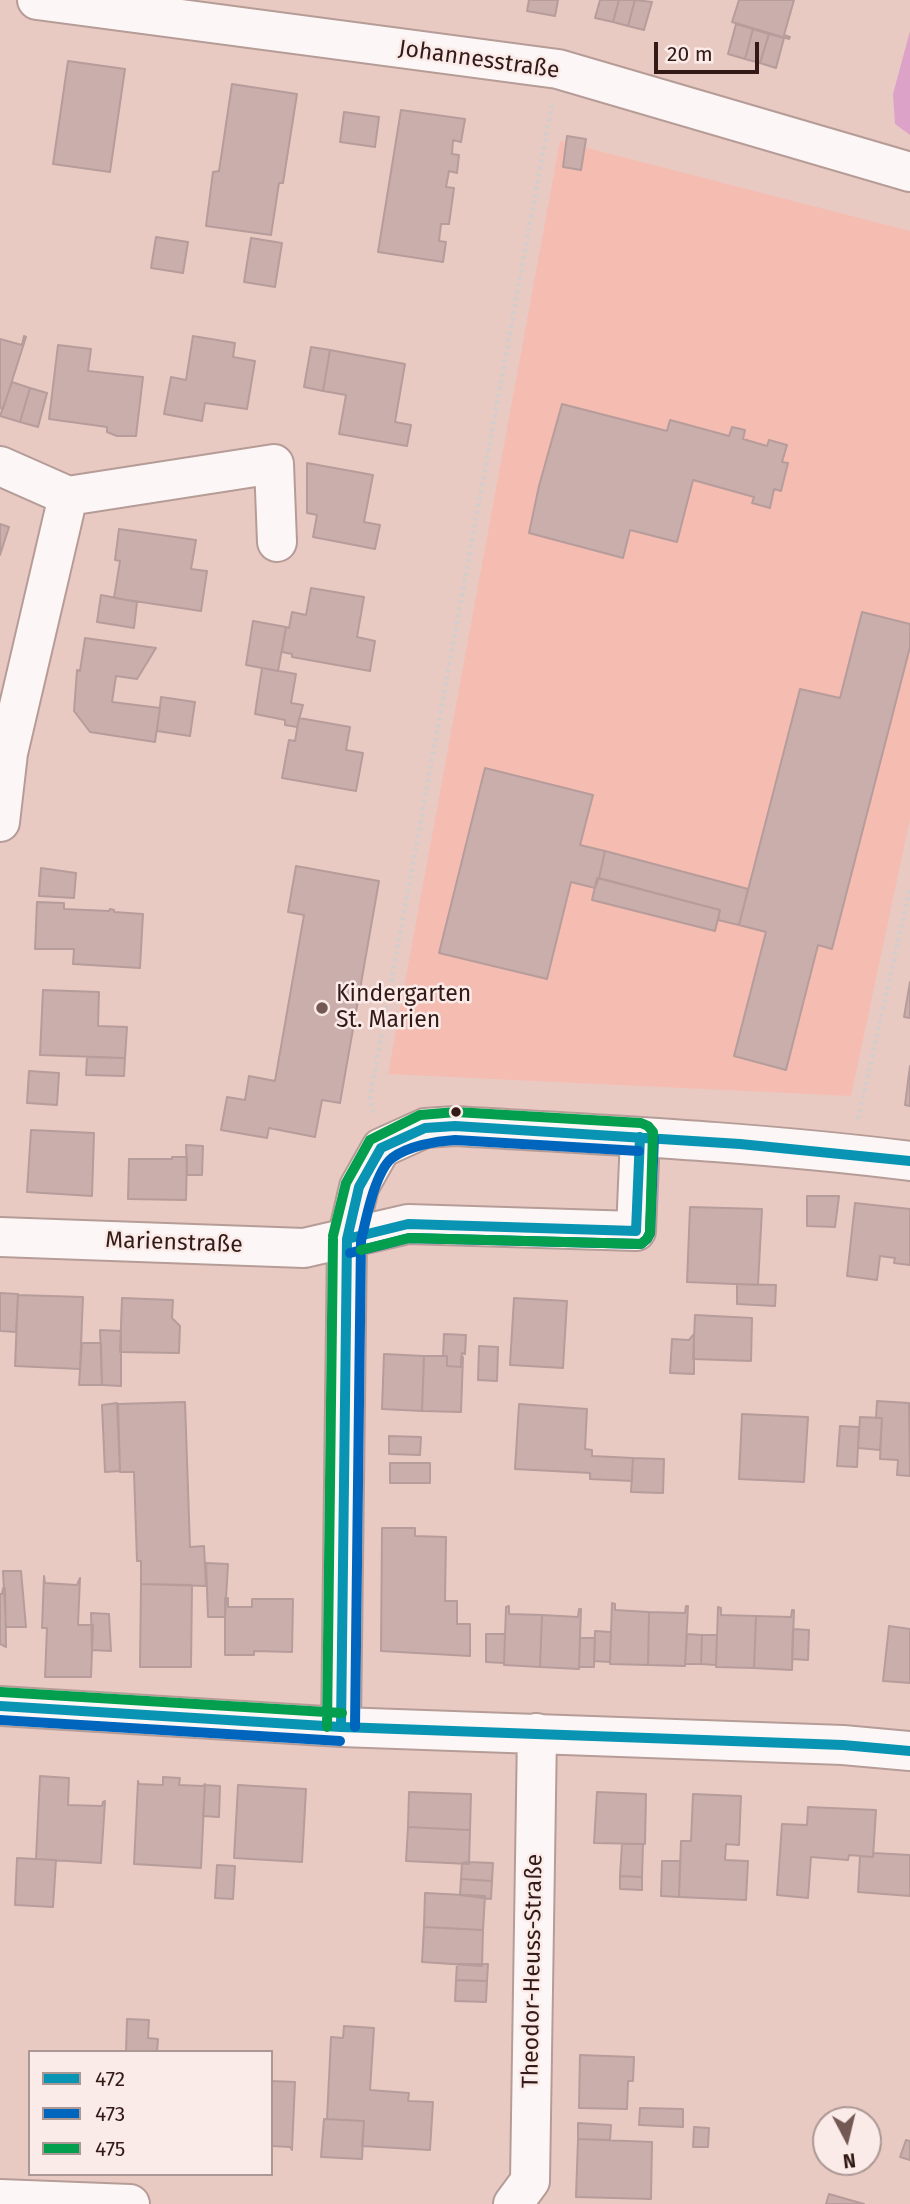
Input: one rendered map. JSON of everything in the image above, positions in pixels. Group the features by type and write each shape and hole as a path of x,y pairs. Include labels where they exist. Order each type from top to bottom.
{"street":[{"name":"Johannesstraße","path":"37,0 558,69 910,172"},
{"path":"0,466 68,496 274,464 277,542"},
{"path":"0,822 8,753 68,496"},
{"path":"341,1727 347,1239 359,1187 381,1148 425,1128 455,1126 640,1136 910,1161"},
{"name":"Marienstraße","path":"0,1237 304,1248 408,1224 636,1231 640,1136"},
{"path":"0,1706 341,1727 843,1745 910,1751"},
{"name":"Theodor-Heuss-Straße","path":"513,2204 530,2181 537,1733"},
{"path":"0,2199 130,2204"}],"path":[{"path":"381,1148 370,1098 558,69"},
{"path":"850,1154 910,888"}],"shaded area":[{"path":"910,31 910,135 895,124 893,94"},
{"path":"560,141 910,231 910,819 851,1096 388,1074"}],"building":[{"path":"529,0 558,0 555,16 527,11"},
{"path":"600,0 619,0 613,22 595,18"},
{"path":"619,0 635,0 628,26 613,22"},
{"path":"635,0 652,2 644,30 628,26"},
{"path":"739,0 794,0 784,35 790,37 789,39 732,22"},
{"path":"736,24 753,29 745,59 728,54"},
{"path":"753,29 769,34 760,63 745,59"},
{"path":"769,34 784,38 776,68 760,63"},
{"path":"68,61 125,69 110,172 53,164"},
{"path":"232,84 297,94 283,183 279,183 271,235 206,226 213,172 219,171"},
{"path":"401,110 465,119 461,142 453,140 452,154 459,155 457,173 449,171 446,187 454,188 449,224 441,224 439,241 446,242 443,262 378,252"},
{"path":"344,112 379,117 375,147 340,142"},
{"path":"567,136 586,139 581,170 563,167"},
{"path":"156,237 188,242 183,273 151,268"},
{"path":"251,238 282,243 275,287 244,282"},
{"path":"24,336 26,337 3,409 0,408 0,339 22,345"},
{"path":"193,336 235,343 233,357 255,361 247,409 205,403 202,421 164,414 171,377 186,380"},
{"path":"58,345 91,349 88,371 143,377 136,436 117,436 107,432 107,427 49,419"},
{"path":"311,347 330,350 323,391 304,387"},
{"path":"330,350 405,364 395,422 411,425 407,446 339,434 346,395 323,391"},
{"path":"12,382 30,388 20,422 0,416"},
{"path":"30,388 47,393 38,427 20,422"},
{"path":"562,404 667,431 670,420 729,436 732,427 745,430 743,439 767,446 769,440 787,445 782,462 788,463 781,491 774,489 770,508 752,503 754,497 693,480 677,542 630,530 623,558 529,533"},
{"path":"307,463 373,475 364,522 380,525 375,549 313,537 317,515 307,513"},
{"path":"0,524 9,527 0,555"},
{"path":"119,529 196,540 191,569 207,571 201,611 114,598 120,561 115,560"},
{"path":"311,588 364,597 357,637 375,641 370,671 292,657 292,654 282,652 286,627 289,628 292,612 306,615"},
{"path":"101,595 137,602 134,628 97,622"},
{"path":"862,612 910,624 910,647 832,949 818,945 786,1070 734,1056 766,932 739,925 800,689 840,698"},
{"path":"253,621 286,627 278,671 246,665"},
{"path":"85,638 156,648 137,679 116,676 112,702 160,708 155,742 90,732 74,711 77,670 80,671"},
{"path":"262,668 296,674 291,703 303,705 297,727 285,725 285,720 255,714"},
{"path":"161,697 195,702 190,736 157,731"},
{"path":"299,718 350,727 346,750 363,753 356,791 282,778 289,740 295,741"},
{"path":"485,768 593,795 580,845 605,851 599,878 595,888 571,882 547,979 439,953"},
{"path":"605,851 748,889 739,925 718,920 720,910 599,878"},
{"name":"Kindergarten St. Marien","path":"296,866 379,881 340,1103 322,1100 315,1137 269,1128 267,1138 221,1130 227,1097 245,1100 249,1076 275,1081 304,915 288,912"},
{"path":"41,868 76,873 74,898 39,896"},
{"path":"597,878 720,910 715,931 592,900"},
{"path":"37,902 64,903 64,909 110,909 114,912 143,914 140,968 73,964 74,949 35,949"},
{"path":"910,982 910,1018 904,1017"},
{"path":"43,990 99,992 98,1026 127,1027 125,1058 40,1055"},
{"path":"87,1057 125,1058 124,1076 86,1075"},
{"path":"910,1066 910,1106 905,1105"},
{"path":"29,1071 59,1073 57,1105 27,1103"},
{"path":"31,1130 94,1133 92,1196 27,1192"},
{"path":"186,1145 203,1146 202,1175 187,1175"},
{"path":"187,1157 186,1200 128,1199 129,1159"},
{"path":"807,1196 839,1196 835,1227 807,1226"},
{"path":"855,1203 910,1209 910,1265 894,1263 895,1258 880,1256 877,1280 847,1276"},
{"path":"690,1207 762,1209 758,1285 687,1282"},
{"path":"737,1284 776,1285 775,1306 737,1304"},
{"path":"0,1293 18,1294 16,1332 0,1331"},
{"path":"18,1295 83,1297 80,1369 15,1366"},
{"path":"122,1298 173,1300 172,1318 180,1326 179,1353 120,1352"},
{"path":"514,1298 567,1301 563,1368 510,1365"},
{"path":"695,1315 752,1318 751,1361 693,1359"},
{"path":"100,1330 121,1331 121,1386 102,1385"},
{"path":"444,1334 466,1335 461,1367 447,1366 447,1356 443,1356"},
{"path":"694,1334 694,1374 670,1373 672,1339 689,1340"},
{"path":"82,1343 101,1343 102,1385 79,1385"},
{"path":"479,1346 498,1347 497,1381 478,1380"},
{"path":"384,1354 424,1356 422,1411 382,1409"},
{"path":"424,1356 447,1356 447,1366 461,1367 463,1357 461,1412 422,1411"},
{"path":"877,1401 909,1403 910,1476 897,1475 898,1460 880,1459 882,1418 876,1418"},
{"path":"185,1402 190,1547 204,1546 206,1586 141,1584 141,1561 137,1561 134,1472 120,1472 118,1404"},
{"path":"117,1403 120,1471 105,1472 102,1405"},
{"path":"519,1404 587,1409 585,1449 592,1450 592,1456 633,1458 632,1481 590,1479 590,1473 515,1469"},
{"path":"742,1414 808,1417 804,1482 739,1479"},
{"path":"860,1417 882,1418 880,1450 858,1448"},
{"path":"840,1426 859,1427 857,1467 837,1466"},
{"path":"389,1436 421,1437 420,1455 389,1454"},
{"path":"633,1458 664,1459 663,1493 631,1492"},
{"path":"390,1463 430,1463 430,1483 390,1483"},
{"path":"382,1528 415,1528 415,1536 446,1537 445,1601 457,1601 457,1624 470,1624 470,1656 381,1651"},
{"path":"206,1563 228,1564 225,1617 208,1617"},
{"path":"3,1571 21,1571 26,1627 6,1627"},
{"path":"44,1576 45,1583 77,1585 80,1578 78,1625 93,1625 91,1677 45,1677 47,1628 42,1628"},
{"path":"141,1584 192,1585 191,1667 140,1667"},
{"path":"3,1588 6,1647 0,1644 0,1594"},
{"path":"225,1598 228,1598 228,1607 252,1607 252,1599 293,1599 292,1652 254,1651 254,1655 225,1655"},
{"path":"612,1603 615,1604 615,1610 649,1612 648,1665 610,1664"},
{"path":"509,1606 509,1614 542,1615 540,1667 504,1665 506,1607"},
{"path":"686,1606 685,1666 648,1665 649,1612 685,1613"},
{"path":"718,1607 721,1608 721,1615 756,1616 754,1668 716,1667"},
{"path":"579,1609 579,1669 540,1667 542,1615 578,1617"},
{"path":"792,1610 792,1670 754,1668 756,1616 791,1617"},
{"path":"91,1613 109,1614 111,1651 92,1650"},
{"path":"889,1626 910,1629 910,1683 883,1681"},
{"path":"793,1629 809,1630 808,1660 792,1659"},
{"path":"595,1631 611,1632 610,1662 594,1661"},
{"path":"486,1634 505,1634 504,1663 486,1662"},
{"path":"687,1634 702,1635 701,1664 685,1664"},
{"path":"702,1635 717,1635 716,1665 701,1664"},
{"path":"580,1638 595,1638 594,1667 579,1667"},
{"path":"40,1776 69,1778 68,1805 102,1806 105,1801 101,1863 36,1859"},
{"path":"163,1777 180,1778 179,1785 205,1784 201,1868 134,1864 138,1781 139,1784 163,1785"},
{"path":"205,1785 220,1786 219,1817 203,1816"},
{"path":"238,1785 306,1789 302,1862 234,1858"},
{"path":"409,1792 471,1794 470,1830 408,1827"},
{"path":"597,1792 646,1794 645,1844 594,1843"},
{"path":"693,1794 741,1796 739,1845 726,1844 725,1860 748,1861 746,1900 679,1897 681,1841 691,1841"},
{"path":"808,1807 876,1810 873,1857 849,1855 848,1860 811,1857 808,1898 777,1895 782,1824 807,1825"},
{"path":"408,1827 470,1830 469,1864 406,1861"},
{"path":"622,1844 643,1844 642,1877 620,1876"},
{"path":"873,1853 910,1855 910,1896 858,1892 860,1856 873,1857"},
{"path":"17,1858 56,1860 53,1907 15,1905"},
{"path":"662,1861 680,1861 679,1897 661,1896"},
{"path":"462,1863 493,1863 492,1881 461,1879"},
{"path":"217,1865 235,1866 233,1899 215,1898"},
{"path":"620,1876 642,1877 642,1890 620,1889"},
{"path":"461,1879 492,1881 491,1899 460,1895"},
{"path":"425,1893 485,1896 483,1930 424,1927"},
{"path":"424,1927 483,1930 482,1966 422,1962"},
{"path":"457,1964 488,1964 487,1981 456,1980"},
{"path":"456,1980 487,1981 486,2002 455,2001"},
{"path":"127,2019 149,2020 148,2038 158,2039 157,2050 126,2050"},
{"path":"344,2026 374,2028 370,2090 409,2093 408,2101 433,2102 430,2150 362,2146 364,2121 327,2119 331,2037 343,2038"},
{"path":"580,2055 634,2057 633,2081 628,2081 627,2109 579,2108"},
{"path":"273,2081 295,2082 292,2150 290,2147 273,2146"},
{"path":"640,2108 683,2109 683,2127 639,2125"},
{"path":"324,2119 364,2121 362,2159 321,2157"},
{"path":"578,2123 611,2125 610,2140 578,2139"},
{"path":"694,2127 709,2128 708,2147 693,2147"},
{"path":"578,2139 652,2142 651,2199 576,2197"},
{"path":"906,2140 910,2141 910,2160 900,2157"},
{"path":"829,2194 864,2204 826,2204"}],"transit line":[{"name":"475","path":"333,1236 346,1183 370,1140 420,1115 456,1112 641,1123 653,1132 650,1233 641,1244 409,1238 361,1250"},
{"name":"472","path":"341,1727 347,1239 359,1187 381,1148 425,1128 455,1126 740,1144 910,1161"},
{"name":"472","path":"347,1239 408,1224 636,1231 640,1137"},
{"name":"473","path":"350,1253 409,1238 641,1244 650,1233 654,1138"},
{"name":"473","path":"355,1727 361,1241 372,1196 381,1174 392,1158 406,1150 455,1140 639,1151"},
{"name":"475","path":"327,1727 333,1239"},
{"name":"475","path":"1,1692 342,1713"},
{"name":"472","path":"0,1706 341,1727 843,1745 910,1751"},
{"name":"473","path":"0,1720 340,1741"}],"place":[{"name":"Kindergarten St. Marien","path":"322,1008"}]}
